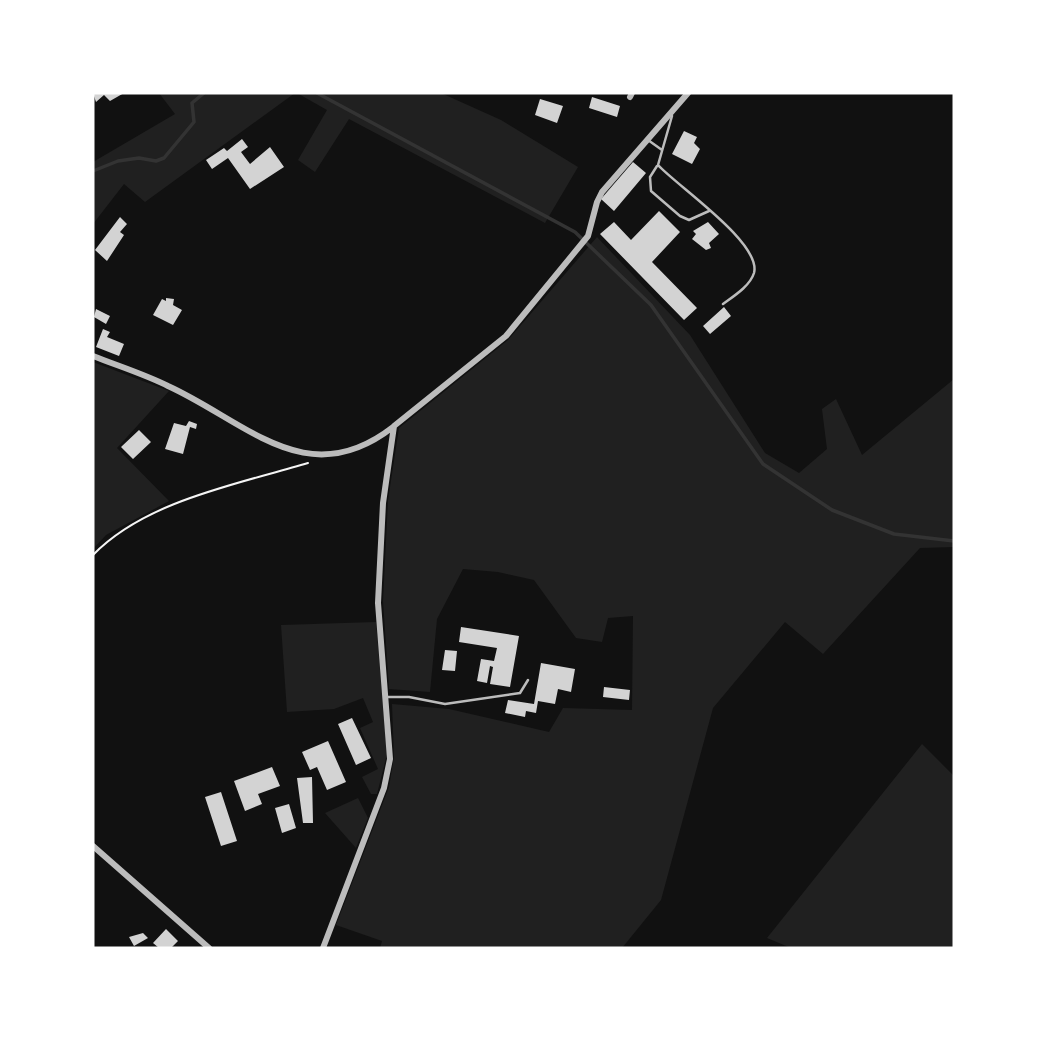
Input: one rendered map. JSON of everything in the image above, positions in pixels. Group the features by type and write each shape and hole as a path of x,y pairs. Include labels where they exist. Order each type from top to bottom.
{"street":[{"path":"93,356 169,386 266,442 313,456 333,456 371,444 506,336 589,236 597,202 688,93"},
{"path":"323,948 384,788 390,759 378,603 383,503 394,426"},
{"path":"93,846 209,948"}],"lane":[{"path":"672,112 649,184 651,191 689,220 709,211"},
{"path":"648,140 662,150"},
{"path":"657,164 743,243 754,263 753,276 723,304"},
{"path":"385,697 461,703 520,693 528,680"}],"path":[{"path":"93,555 108,539 173,504 308,463"}],"shaded area":[{"path":"159,93 295,93 145,202 124,184 93,224 93,162 175,114"},
{"path":"297,93 441,93 501,120 578,167 545,223 349,119 315,172 298,160 327,110"},
{"path":"597,237 690,335 765,453 799,473 827,449 822,409 836,399 862,455 954,379 954,547 920,548 823,654 785,622 713,708 661,900 622,948 380,948 382,941 336,925 389,787 394,757 392,704 449,709 549,732 563,708 632,710 633,616 608,618 602,642 576,638 534,580 498,572 463,569 437,619 430,692 389,689 383,601 388,500 399,428 508,340"},
{"path":"93,362 169,391 117,448 169,501 106,535 93,549"},
{"path":"376,622 387,754 377,794 371,794 362,777 378,769 360,728 373,722 363,698 334,709 287,712 281,625"},
{"path":"922,744 954,776 954,948 791,948 767,938"},
{"path":"358,798 368,818 356,848 325,813"}],"building":[{"path":"93,93 124,93 110,101 104,95 96,102"},
{"path":"592,97 620,106 617,117 589,108"},
{"path":"540,99 563,106 557,123 535,115"},
{"path":"684,131 697,137 694,143 700,149 692,164 672,154"},
{"path":"242,139 248,147 241,152 250,164 270,147 284,167 250,189 228,158 212,169 206,160 224,148 227,151"},
{"path":"633,162 646,173 614,211 601,199"},
{"path":"659,211 680,232 652,262 697,308 684,320 600,234 614,222 631,240"},
{"path":"120,217 127,224 120,232 124,235 107,261 95,250"},
{"path":"708,222 719,234 709,243 711,248 706,250 692,239 696,234 693,231"},
{"path":"166,298 174,299 173,305 182,310 173,325 153,315 162,299 166,301"},
{"path":"724,307 731,316 710,334 703,326"},
{"path":"96,309 110,316 106,324 94,317"},
{"path":"103,329 110,332 107,337 124,344 119,356 96,347"},
{"path":"189,421 197,424 196,429 190,427 183,454 165,449 174,423 186,426"},
{"path":"139,430 151,442 133,459 121,447"},
{"path":"461,627 519,636 510,687 490,684 493,667 490,666 487,683 477,681 481,659 494,661 497,648 459,642"},
{"path":"445,650 457,651 455,671 442,670"},
{"path":"541,663 575,669 571,692 558,689 555,704 538,701 536,713 526,711 525,717 505,713 508,700 534,704"},
{"path":"604,687 630,690 629,700 603,697"},
{"path":"352,718 371,758 356,765 338,724"},
{"path":"328,741 346,782 327,790 317,767 310,770 302,752"},
{"path":"272,767 280,786 258,794 262,804 245,811 234,781"},
{"path":"312,777 313,823 303,823 297,778"},
{"path":"221,792 237,841 221,846 205,797"},
{"path":"289,804 296,828 282,833 275,808"},
{"path":"166,929 178,941 171,948 159,948 153,943"},
{"path":"143,933 148,938 134,946 129,937"}],"waterway":[{"path":"93,171 118,161 139,158 156,161 164,158 194,122 192,103 204,93"},
{"path":"317,93 575,232 651,305 763,464 832,510 894,534 954,541"}]}
